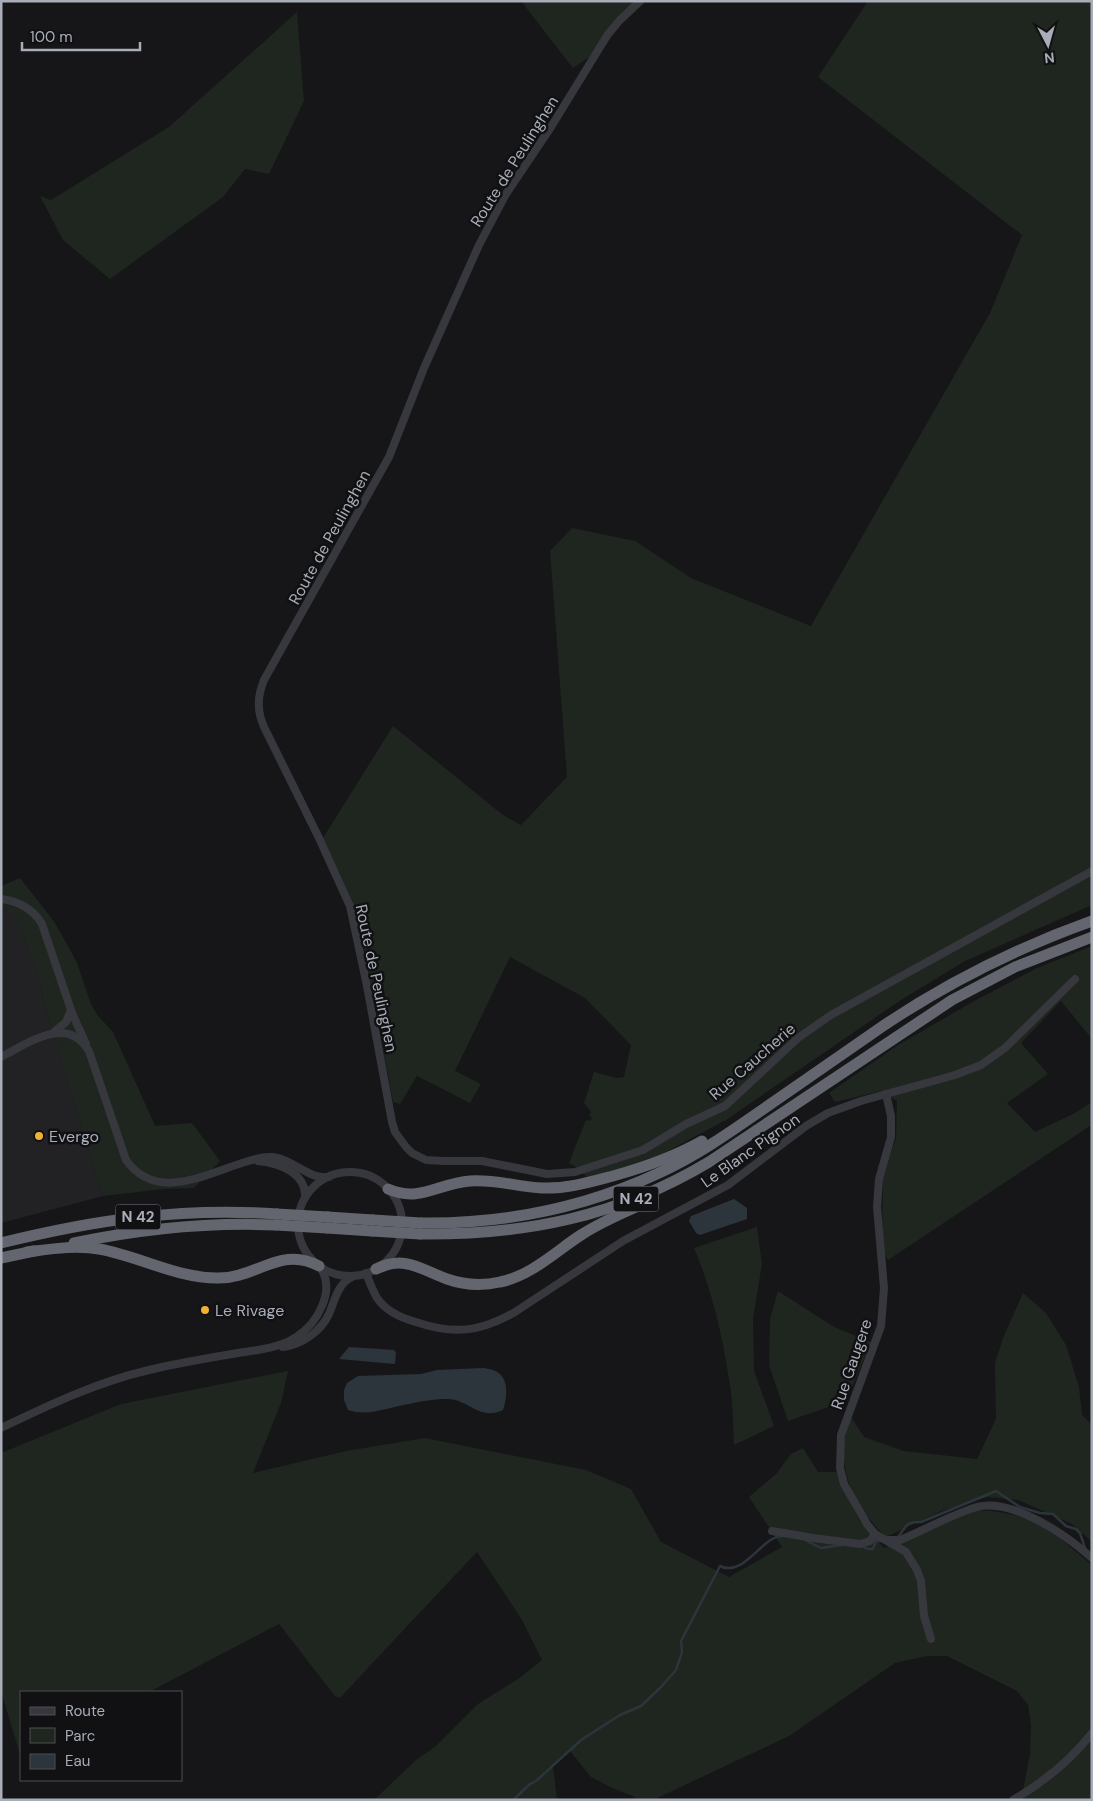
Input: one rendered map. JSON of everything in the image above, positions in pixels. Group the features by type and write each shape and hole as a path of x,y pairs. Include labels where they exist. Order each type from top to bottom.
{"highway":[{"path":"1057,934 1092,915"},
{"name":"N 42","path":"421,1229 522,1216 582,1202 660,1173 697,1153 885,1025 936,994 997,961 1057,934 1092,921"},
{"name":"N 42","path":"1,1243 75,1226 125,1218 215,1212 277,1219 468,1234 524,1229 576,1218 628,1202 693,1171 925,1017 975,987 1036,958 1092,936"},
{"path":"388,1189 401,1194 412,1195 476,1180 546,1188 564,1188 588,1183 650,1165 680,1153 813,1075"},
{"path":"371,1271 391,1263 403,1262 449,1280 467,1284 493,1284 513,1279 530,1270 593,1228 676,1188 708,1170 752,1140 825,1085"},
{"name":"N 42","path":"1,1258 105,1236 171,1227 277,1219"},
{"path":"27,1252 91,1248 111,1251 192,1275 211,1278 237,1276 288,1258 305,1259 319,1266"}],"street":[{"name":"Route de Peulinghen","path":"392,1122 350,906 319,838 264,727 258,708 260,693 264,680 389,458 421,374 479,245 506,194 551,127 608,34 640,1"},
{"name":"Rue Caucherie","path":"392,1122 400,1140 412,1153 426,1160 482,1161 535,1173 557,1174 584,1170 625,1157 649,1147 686,1124 725,1106 798,1038 831,1015 1092,871"},
{"path":"1,899 24,906 33,913 39,920 48,938 71,1010 88,1049 126,1160 137,1172 151,1181 173,1183 263,1157 278,1158 318,1177 329,1177 344,1173 361,1174 376,1179 388,1189 399,1208 402,1230 394,1251 386,1261 371,1271 345,1281 328,1316 312,1334 293,1346 268,1348 162,1366 114,1379 62,1399 1,1428"},
{"name":"Le Blanc Pignon","path":"371,1271 377,1298 387,1308 401,1317 444,1330 466,1330 486,1326 515,1312 637,1233 728,1186 817,1119 842,1107 981,1066 1005,1048 1075,979"},
{"path":"1,1057 60,1029 66,1022 71,1010"},
{"path":"52,1033 72,1034 88,1049"},
{"name":"Rue Gaugere","path":"886,1094 891,1116 892,1138 879,1179 877,1207 884,1288 883,1314 881,1326 841,1435 840,1468 844,1484 867,1524 875,1534 906,1552 917,1570 921,1581 924,1616 931,1639"},
{"path":"246,1162 268,1162 288,1170 303,1184 305,1198"},
{"path":"268,1348 297,1337 315,1320 322,1304 326,1287 324,1273 308,1254 299,1235 299,1213 305,1198 315,1186 329,1177"},
{"path":"319,1266 334,1273 355,1276"},
{"path":"886,1540 900,1540 978,1507 998,1506 1044,1523 1064,1534 1092,1558"},
{"path":"772,1531 860,1544 870,1541 875,1534"},
{"path":"1013,1800 1066,1761 1092,1733"}],"shaded area":[{"path":"1,908 17,918 37,973 54,1038 103,1196 1,1223"}],"green space":[{"path":"521,1 647,1 623,22 604,47 573,68"},
{"path":"868,1 1092,1 1092,905 965,961 901,1000 726,1120 662,1154 615,1170 587,1177 569,1163 586,1120 590,1121 592,1117 589,1116 591,1112 584,1103 594,1072 617,1078 624,1077 631,1045 585,998 510,957 455,1071 481,1084 470,1103 417,1076 400,1104 393,1102 359,920 352,900 323,838 393,726 503,815 521,825 567,777 550,551 572,528 635,541 691,578 811,626 990,313 1022,235 818,77"},
{"path":"297,12 304,101 269,174 245,169 223,197 110,279 63,240 40,196 51,200 169,127"},
{"path":"20,878 53,920 68,946 77,963 91,1004 98,1016 113,1032 155,1126 192,1123 220,1161 194,1188 164,1189 103,1196 54,1038 37,973 17,918 1,908 1,886"},
{"path":"1092,946 1092,1039 1061,1001 1021,1043 1048,1074 1007,1103 1035,1132 1075,1113 1092,1102 1092,1127 1090,1126 888,1260 882,1249 883,1173 896,1138 897,1101 882,1091 835,1102 829,1093 898,1045 976,1000 1037,968"},
{"path":"757,1227 762,1264 753,1318 754,1371 774,1426 734,1445 733,1412 723,1346 711,1296 694,1248"},
{"path":"778,1291 834,1327 871,1342 846,1401 788,1421 769,1365 770,1319"},
{"path":"1023,1293 1046,1313 1066,1345 1079,1387 1082,1415 1092,1425 1092,1542 1072,1524 1018,1500 987,1497 941,1511 886,1537 864,1511 855,1497 849,1482 844,1450 851,1417 864,1437 904,1451 977,1459 996,1419 995,1363 1003,1338"},
{"path":"288,1371 281,1403 253,1473 346,1451 425,1438 586,1470 631,1489 661,1542 729,1577 782,1547 749,1497 776,1474 791,1454 803,1448 818,1472 838,1472 846,1494 860,1521 884,1548 975,1511 995,1511 1026,1519 1058,1537 1092,1565 1092,1800 1021,1800 1030,1754 1031,1726 1028,1705 1017,1691 947,1656 927,1656 895,1663 789,1736 653,1800 636,1800 635,1797 591,1777 570,1751 553,1766 557,1800 376,1800 416,1760 436,1746 478,1704 518,1679 542,1660 522,1620 477,1552 340,1698 335,1696 279,1624 151,1691 20,1691 20,1755 1,1691 1,1453 121,1404"}],"water":[{"path":"734,1199 747,1208 747,1219 700,1235 696,1233 689,1221 691,1216"},
{"path":"349,1347 394,1350 396,1353 395,1364 339,1359"},
{"path":"484,1368 494,1370 500,1374 505,1383 506,1400 503,1410 495,1413 481,1412 456,1400 448,1399 423,1401 378,1411 356,1412 348,1410 344,1400 344,1390 347,1383 358,1376 421,1374 437,1370"}],"waterway":[{"path":"897,1538 909,1524 921,1522 996,1491 1020,1507 1040,1513 1053,1514 1066,1526 1076,1529 1080,1533 1085,1548"},
{"path":"513,1800 581,1740 620,1715 641,1706 660,1688 676,1670 682,1652 681,1641 720,1566 729,1568 737,1566 745,1562 775,1537 783,1536"},
{"path":"805,1540 821,1548 842,1545"},
{"path":"862,1546 873,1549 876,1541 882,1541"}],"place":[{"name":"Evergo","path":"39,1136"},
{"name":"Le Rivage","path":"205,1310"}]}
